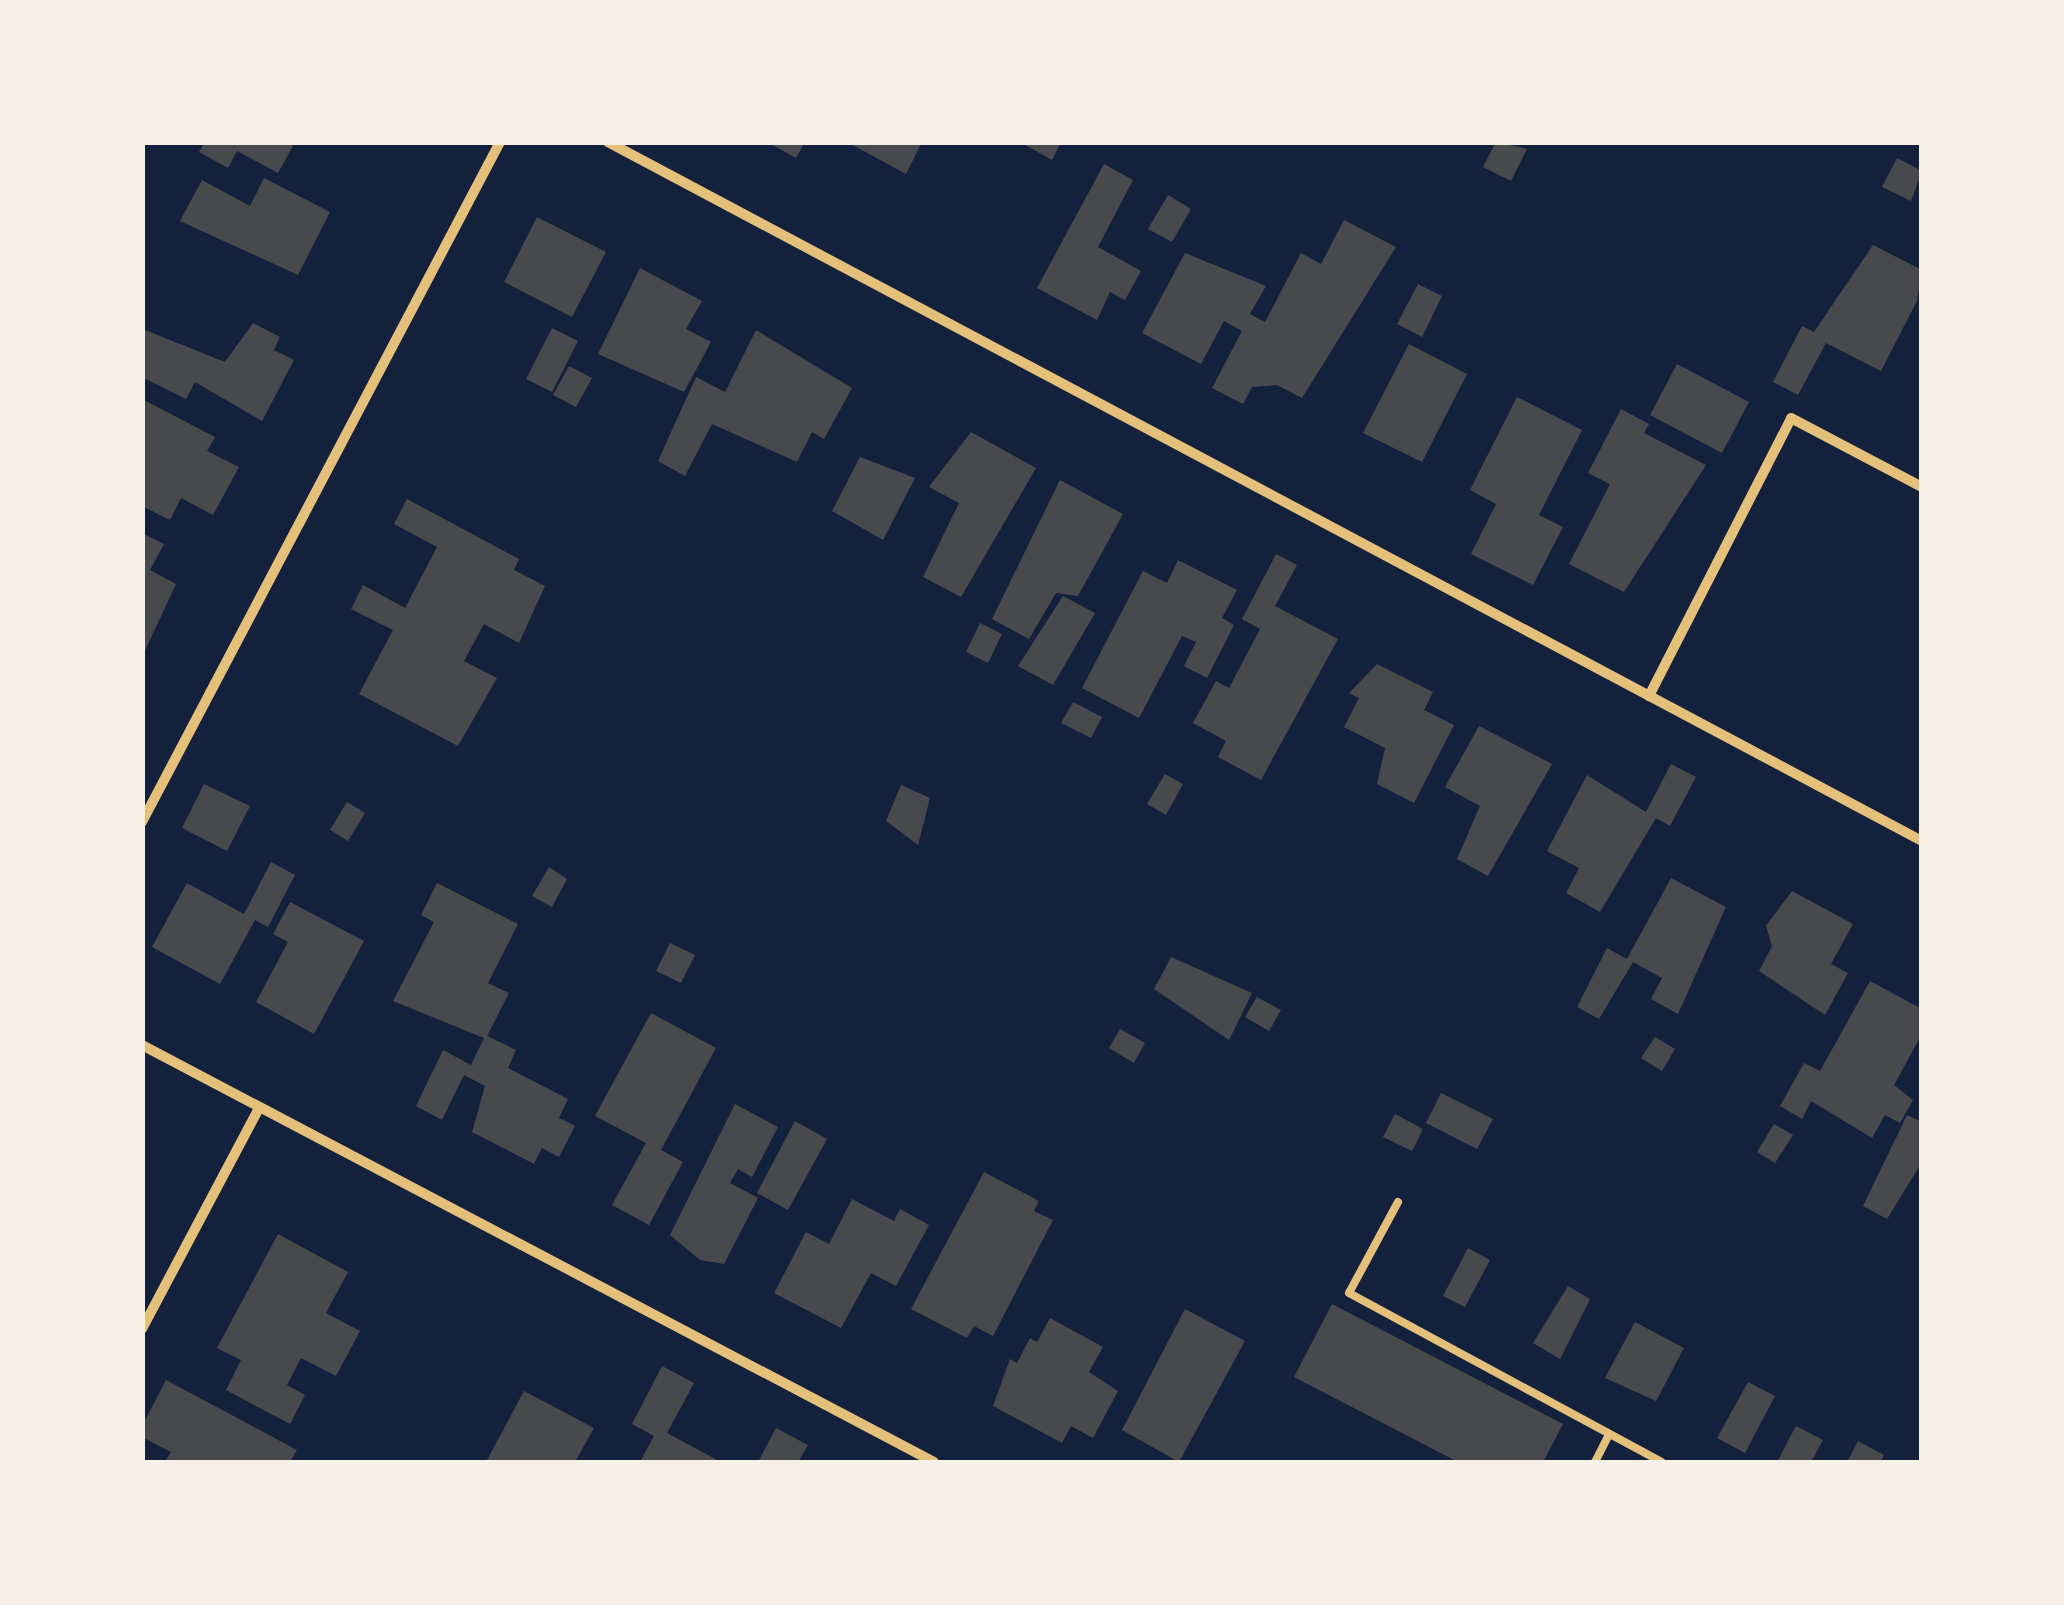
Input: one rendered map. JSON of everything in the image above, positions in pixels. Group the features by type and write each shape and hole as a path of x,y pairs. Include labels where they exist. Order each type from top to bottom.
{"street":[{"path":"142,822 500,142"},
{"path":"608,142 1922,841"},
{"path":"1649,696 1791,418 1922,487"},
{"path":"142,1044 934,1462"},
{"path":"142,1329 259,1108"}],"lane":[{"path":"1398,1202 1348,1293 1661,1462"},
{"path":"1594,1462 1610,1434"}],"building":[{"path":"205,142 286,142 293,146 278,173 237,151 228,168 199,152"},
{"path":"767,142 805,142 796,158"},
{"path":"847,142 922,142 906,174"},
{"path":"1020,142 1061,142 1052,160"},
{"path":"1496,142 1527,149 1511,181 1483,167"},
{"path":"1897,158 1922,171 1911,201 1882,187"},
{"path":"1104,164 1133,180 1098,247 1141,271 1125,300 1110,292 1097,320 1037,288"},
{"path":"264,178 330,212 298,275 180,221 202,180 250,206"},
{"path":"1168,195 1191,209 1172,242 1148,229"},
{"path":"537,217 606,252 572,317 504,282"},
{"path":"1344,220 1396,247 1302,398 1277,385 1252,387 1243,404 1212,388 1242,331 1224,321 1201,364 1142,333 1185,253 1266,286 1250,314 1265,322 1301,253 1321,264"},
{"path":"1873,245 1922,270 1917,301 1881,371 1826,343 1798,395 1773,382 1802,326 1814,332"},
{"path":"640,268 702,301 686,329 711,342 684,392 598,354"},
{"path":"1418,284 1442,296 1422,337 1397,324"},
{"path":"253,323 280,337 274,350 294,360 262,421 195,382 186,399 142,377 145,330 225,362"},
{"path":"552,328 578,341 552,392 526,379"},
{"path":"756,330 852,388 824,439 812,432 797,462 712,424 685,476 658,461 696,377 725,392"},
{"path":"1409,344 1467,374 1422,462 1363,433"},
{"path":"1677,364 1749,402 1722,453 1650,415"},
{"path":"569,366 592,378 576,407 553,395"},
{"path":"1517,397 1582,430 1539,515 1563,527 1533,585 1471,554 1496,504 1470,490"},
{"path":"142,399 215,437 207,451 239,467 213,515 181,498 170,520 142,506"},
{"path":"1621,409 1649,424 1644,433 1706,465 1624,592 1569,564 1610,484 1588,473"},
{"path":"971,432 1036,468 961,597 923,577 959,503 929,487"},
{"path":"860,457 915,478 883,540 832,511"},
{"path":"1060,480 1123,514 1078,596 1056,593 1029,639 992,619"},
{"path":"407,499 519,559 514,570 545,586 519,643 484,624 464,661 497,678 458,746 359,694 393,630 351,609 363,585 405,608 437,547 394,524"},
{"path":"142,533 164,544 150,570 176,584 142,657"},
{"path":"1276,554 1297,565 1275,606 1338,639 1261,780 1218,757 1226,741 1193,723 1216,681 1229,688 1260,629 1242,619"},
{"path":"1178,560 1237,590 1222,618 1234,625 1207,678 1184,666 1196,642 1182,636 1139,718 1082,688 1143,571 1167,583"},
{"path":"1063,596 1095,613 1053,685 1018,666"},
{"path":"980,623 1002,634 988,663 966,652"},
{"path":"1377,664 1433,692 1424,710 1454,725 1414,803 1377,784 1385,748 1344,727 1359,698 1349,693"},
{"path":"1073,702 1102,717 1091,738 1061,723"},
{"path":"1479,726 1552,764 1488,876 1457,859 1480,806 1445,787"},
{"path":"1671,764 1696,777 1670,826 1656,818 1600,912 1566,893 1579,868 1547,851 1587,775 1646,812"},
{"path":"1165,774 1183,784 1166,815 1147,804"},
{"path":"204,784 250,806 227,851 182,828"},
{"path":"901,785 930,798 918,845 886,821"},
{"path":"347,802 365,813 348,841 330,830"},
{"path":"271,862 295,875 268,927 255,920 220,984 152,947 187,883 244,914"},
{"path":"549,867 567,879 552,907 532,896"},
{"path":"1671,878 1726,907 1678,1014 1651,999 1662,978 1633,962 1599,1019 1577,1007 1607,948 1627,959"},
{"path":"437,883 518,924 488,983 509,993 487,1036 516,1050 508,1068 568,1099 559,1118 575,1126 559,1157 542,1148 534,1164 472,1132 485,1086 464,1075 442,1120 416,1106 443,1050 471,1065 484,1038 393,1001 434,922 421,915"},
{"path":"1792,891 1853,924 1831,964 1848,973 1825,1015 1759,971 1772,946 1766,926"},
{"path":"290,902 364,941 314,1034 256,1002 288,942 273,934"},
{"path":"670,943 695,955 681,983 656,971"},
{"path":"1171,957 1252,993 1229,1040 1154,989"},
{"path":"1870,981 1922,1009 1922,1034 1894,1085 1913,1100 1900,1123 1885,1115 1872,1138 1811,1101 1802,1119 1780,1106 1804,1063 1820,1071"},
{"path":"1257,997 1281,1010 1269,1031 1245,1017"},
{"path":"651,1013 716,1048 661,1150 683,1162 649,1225 612,1205 646,1143 595,1116"},
{"path":"1120,1029 1145,1043 1134,1063 1109,1048"},
{"path":"1655,1037 1675,1049 1662,1071 1641,1058"},
{"path":"1441,1093 1493,1119 1477,1149 1426,1123"},
{"path":"735,1104 778,1127 752,1177 738,1169 730,1183 758,1198 724,1264 700,1260 670,1235"},
{"path":"1395,1114 1423,1129 1412,1151 1383,1137"},
{"path":"1907,1115 1922,1122 1922,1162 1887,1219 1863,1206"},
{"path":"795,1121 827,1139 788,1210 757,1193"},
{"path":"1774,1124 1793,1135 1775,1163 1757,1152"},
{"path":"984,1172 1039,1201 1034,1211 1053,1220 993,1336 974,1326 967,1338 911,1309"},
{"path":"852,1199 894,1221 900,1209 929,1225 896,1286 871,1273 841,1328 774,1293 806,1232 829,1244"},
{"path":"278,1234 348,1272 326,1313 360,1331 336,1376 301,1358 287,1385 305,1395 290,1424 226,1390 241,1360 217,1348"},
{"path":"1468,1248 1490,1260 1465,1307 1443,1296"},
{"path":"1568,1286 1590,1299 1560,1359 1533,1343"},
{"path":"1332,1304 1563,1424 1543,1462 1458,1462 1294,1377"},
{"path":"1185,1309 1245,1341 1179,1462 1122,1430"},
{"path":"1050,1318 1103,1347 1089,1372 1118,1391 1093,1438 1071,1426 1062,1443 993,1406 1010,1359 1017,1363 1030,1338 1037,1342"},
{"path":"1635,1322 1684,1348 1656,1401 1605,1378"},
{"path":"662,1366 694,1383 667,1433 721,1462 640,1462 654,1436 632,1424"},
{"path":"166,1380 297,1450 290,1462 165,1462 171,1452 142,1437 142,1426"},
{"path":"1748,1382 1775,1396 1745,1453 1717,1438"},
{"path":"524,1391 594,1428 575,1462 486,1462"},
{"path":"1796,1426 1823,1440 1811,1462 1777,1462"},
{"path":"776,1428 808,1445 798,1462 758,1462"},
{"path":"1858,1441 1884,1455 1881,1462 1847,1462"}]}
